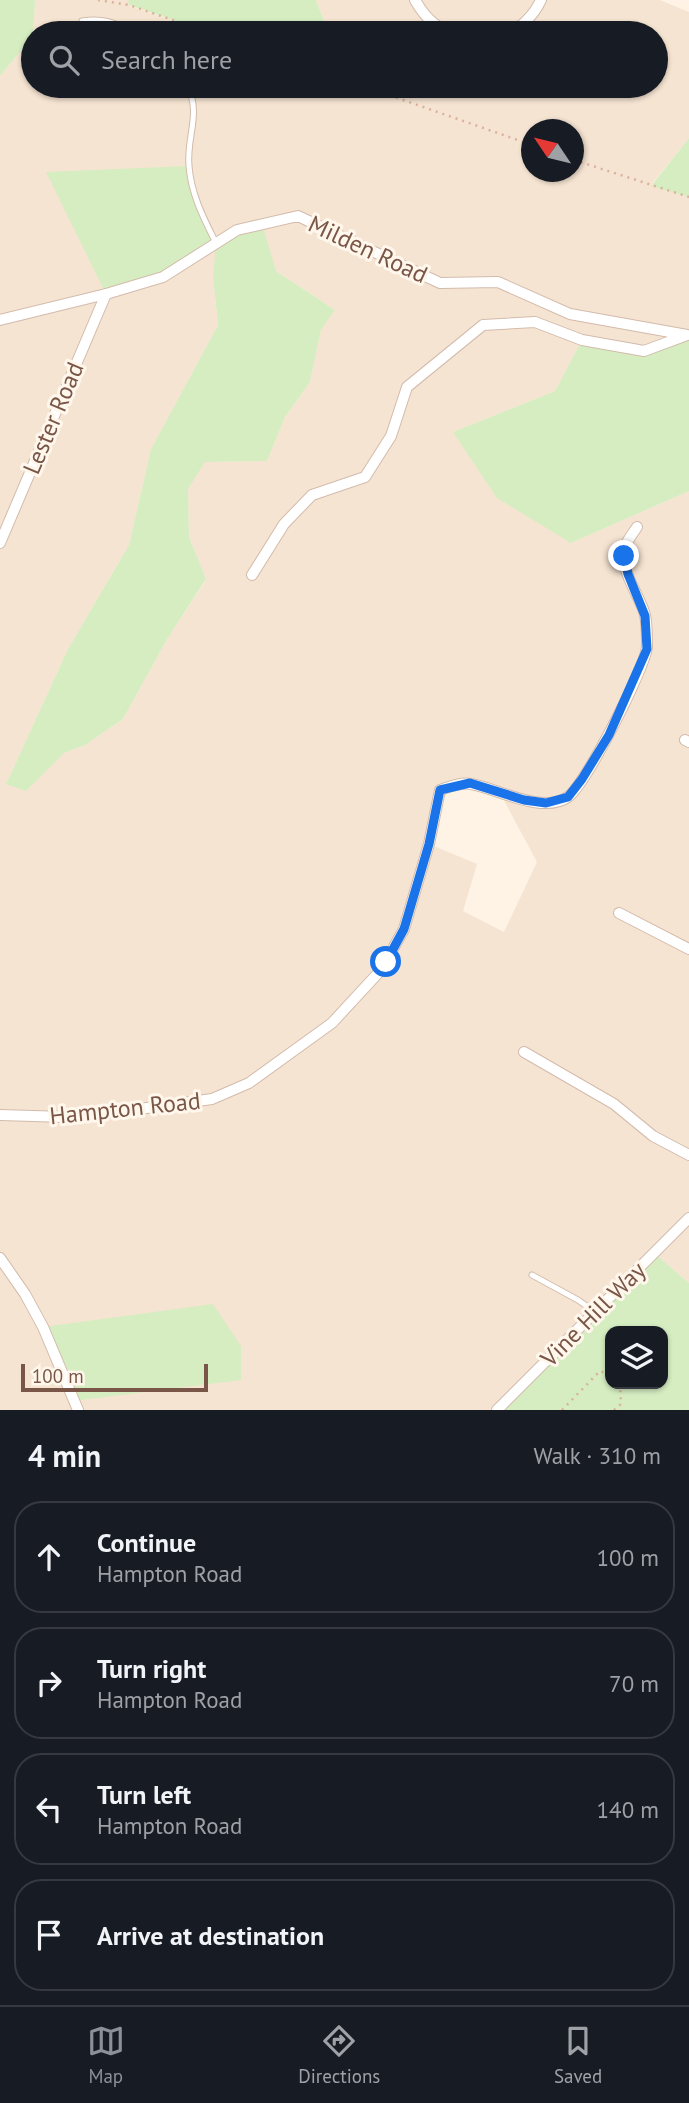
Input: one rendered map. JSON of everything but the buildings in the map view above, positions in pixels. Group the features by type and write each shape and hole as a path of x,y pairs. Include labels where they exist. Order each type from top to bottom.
{"street":[{"path":"415,0 424,16 431,21"},
{"path":"525,21 537,9 541,0"},
{"name":"Milden Road","path":"0,320 163,277 237,230 298,216 440,283 498,282 570,314 687,335 643,351 582,340 535,322 483,325 407,387 391,436 365,477 312,495 284,524 252,575"},
{"name":"Lester Road","path":"0,543 106,294"},
{"name":"Hampton Road","path":"0,1115 103,1115 212,1099 249,1083 332,1023 382,970 404,929 429,844 440,790 470,783 524,800 546,803 568,797 582,779 609,735 647,649 645,616 628,574 624,556 626,544 637,527"},
{"path":"619,913 689,948"},
{"path":"524,1052 614,1104 653,1136 689,1155"},
{"name":"Vine Hill Way","path":"497,1410 689,1218"},
{"path":"0,1258 25,1294 43,1327 78,1410"}],"lane":[{"path":"82,21 98,18 108,21"},
{"path":"194,98 189,166 199,211 216,243"},
{"path":"532,1275 579,1300 595,1312"}],"path":[{"path":"97,0 129,5 176,21"},
{"path":"397,98 521,141"},
{"path":"584,164 689,197"},
{"path":"562,1410 600,1371 605,1373"},
{"path":"614,1410 621,1404 620,1389"}],"shaded area":[{"path":"35,0 129,0 130,6 175,21 34,21"},
{"path":"316,0 660,0 689,12 689,138 651,185 689,197 689,336 644,351 582,340 555,391 453,432 571,543 689,491 689,1283 655,1254 497,1410 0,1410 0,76 21,51 21,98 668,98 668,21 324,21","holes":["276,271 335,310 321,330 310,382 285,417 267,461 204,462 188,489 189,537 206,580 166,641 123,719 85,745 64,753 6,784 68,649 129,545 151,449 218,325 213,277","470,783 500,793 537,862 504,932 463,911 477,864 429,844 440,791"]}],"green space":[{"path":"0,0 35,0 34,21 21,21 21,51 0,76"},
{"path":"128,0 316,0 324,21 176,21 129,5"},
{"path":"689,138 689,197 651,186"},
{"path":"189,166 199,211 216,243 262,224 276,271 335,310 321,330 310,382 285,417 267,461 205,462 188,489 189,537 206,579 166,641 123,719 85,745 64,753 26,791 6,784 68,649 129,545 151,449 218,325 213,277 216,244 163,277 106,294 46,172"},
{"path":"689,336 689,491 571,543 497,498 453,432 555,391 582,340 643,351"},
{"path":"654,1253 689,1283 689,1410 497,1410"},
{"path":"213,1304 241,1346 241,1380 73,1401 43,1327"}],"route":[{"path":"386,962 404,929 429,844 440,790 470,783 524,800 546,803 568,797 609,735 647,649 645,616 628,574 624,556"}]}
